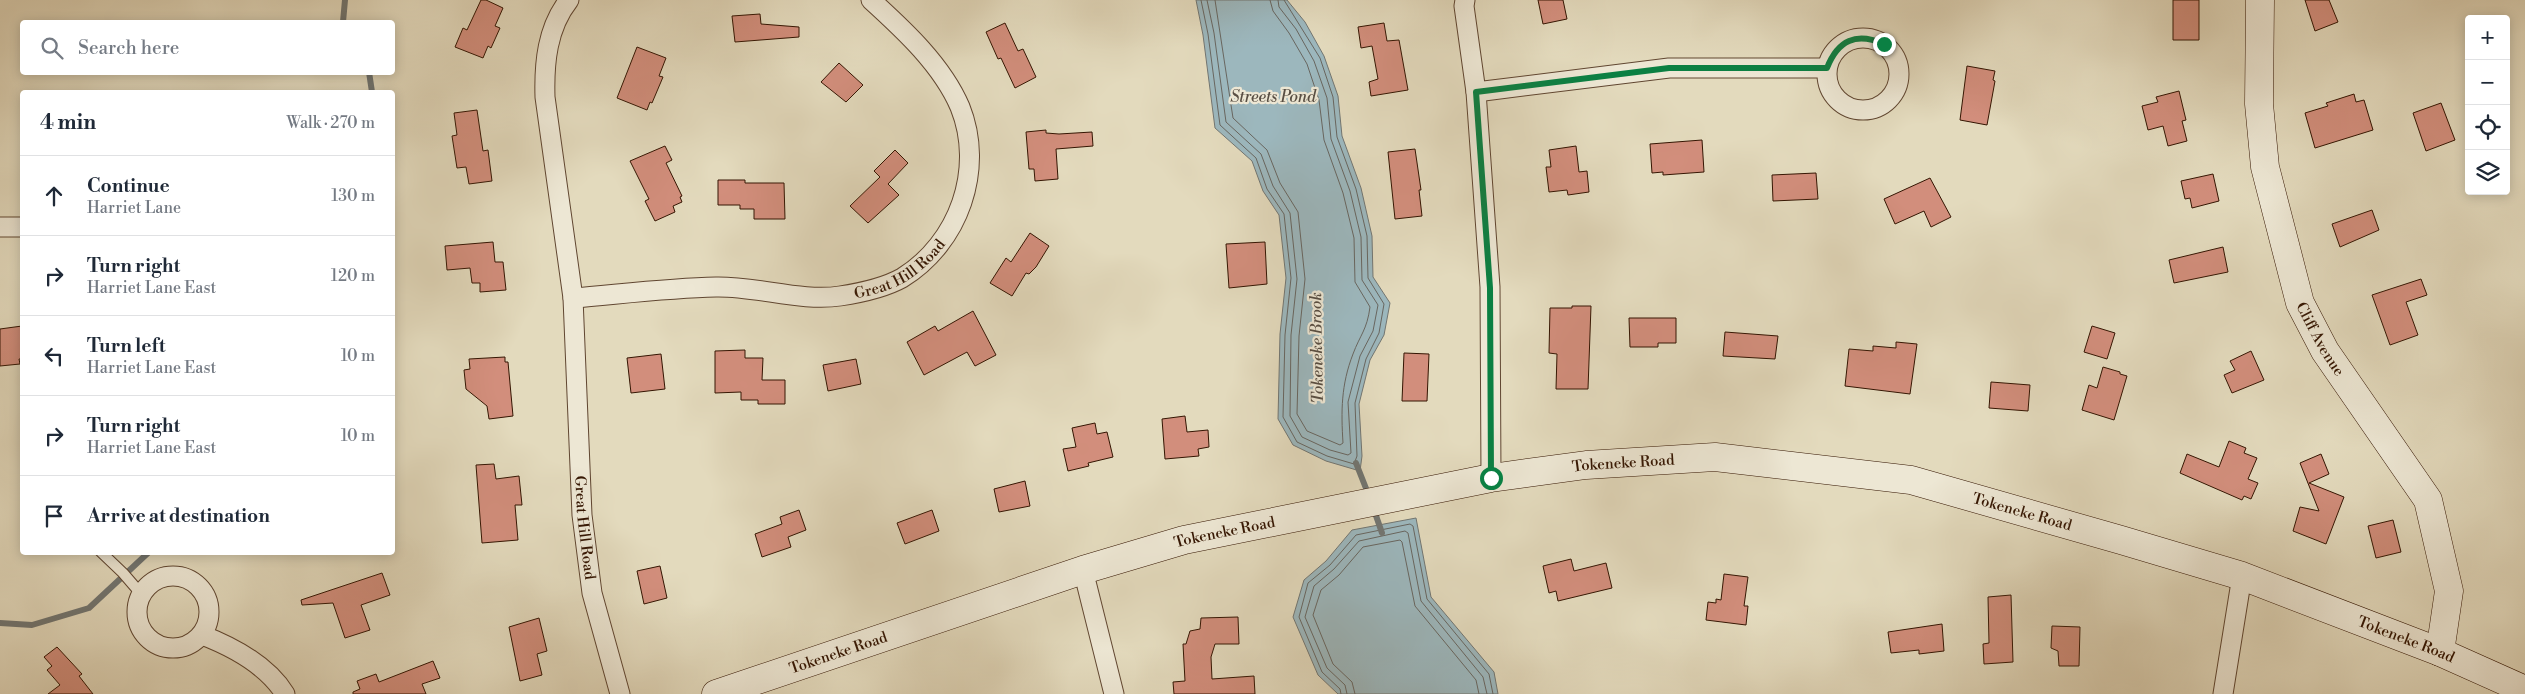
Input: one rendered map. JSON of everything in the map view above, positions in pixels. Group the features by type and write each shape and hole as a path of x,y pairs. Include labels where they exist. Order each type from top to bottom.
{"main road":[{"name":"Cliff Avenue","path":"2260,0 2259,104 2265,167 2300,303 2325,351 2428,500 2450,591 2440,652"},
{"name":"Tokeneke Road","path":"716,694 1083,570 1184,540 1491,478 1586,465 1715,457 1911,480 2121,540 2242,576 2440,652 2525,690"}],"street":[{"name":"Great Hill Road","path":"569,0 561,10 549,41 544,70 545,97 573,298 582,515 592,593 620,694"},
{"name":"Great Hill Road","path":"573,298 717,287 808,296 839,296 878,288 902,278 925,258 945,236 961,208 968,182 970,156 968,130 959,105 936,67 899,26 871,0"},
{"path":"1465,0 1464,6 1476,92 1490,288 1491,478"},
{"path":"1476,92 1669,68 1827,68"},
{"path":"0,227 20,227"},
{"path":"1083,570 1114,694"},
{"path":"169,575 184,577 196,583 206,594 210,608 209,622 202,635 191,644 177,648 163,647 150,641 141,630 137,616 138,590 144,589 156,580 169,575"},
{"path":"2223,694 2242,576"},
{"path":"202,635 229,646 276,679 285,694"}],"lane":[{"path":"104,555 138,590"}],"water":[{"name":"Streets Pond","path":"1196,0 1287,0 1305,22 1324,56 1338,96 1342,136 1361,188 1372,236 1373,277 1390,303 1384,335 1370,360 1359,404 1362,456 1360,471 1326,461 1293,445 1278,419 1280,334 1286,278 1279,215 1263,191 1252,161 1215,128 1203,35"},
{"path":"1416,518 1431,597 1494,672 1498,694 1338,694 1318,675 1293,617 1304,580 1326,561 1352,530"}],"building":[{"path":"481,0 486,0 503,8 495,26 500,28 491,48 488,46 483,58 455,47 463,28 467,30"},
{"path":"1538,0 1563,0 1567,19 1543,24"},
{"path":"2173,0 2199,0 2199,40 2173,40"},
{"path":"2305,0 2329,0 2338,22 2315,31"},
{"path":"760,14 761,24 799,27 799,37 735,42 732,16"},
{"path":"1005,23 1018,51 1023,49 1036,77 1015,88 1001,58 998,59 986,32"},
{"path":"1384,23 1387,41 1399,40 1408,90 1371,96 1369,82 1378,79 1372,46 1361,48 1358,27"},
{"path":"637,47 666,58 659,76 663,77 647,110 617,98"},
{"path":"839,63 863,85 846,102 821,82"},
{"path":"1967,66 1995,71 1987,125 1960,120"},
{"path":"2179,91 2186,120 2182,121 2187,141 2168,146 2163,126 2148,130 2142,106 2158,102 2156,97"},
{"path":"2354,94 2356,102 2364,100 2373,130 2315,148 2305,113 2328,106 2326,103"},
{"path":"2441,103 2455,140 2426,151 2413,113"},
{"path":"477,110 483,151 488,150 492,181 469,184 466,167 457,168 452,136 457,135 454,113"},
{"path":"1046,130 1046,133 1059,134 1092,132 1093,146 1056,149 1058,179 1035,181 1034,169 1029,169 1026,132"},
{"path":"1702,140 1704,172 1663,175 1663,172 1652,173 1650,144"},
{"path":"665,146 672,160 666,163 682,196 680,197 682,202 673,206 675,212 655,221 645,201 649,199 630,161"},
{"path":"1576,146 1579,172 1587,171 1589,192 1568,195 1567,190 1549,192 1546,167 1551,167 1549,150"},
{"path":"1415,149 1421,190 1419,190 1422,216 1395,219 1388,152"},
{"path":"895,150 908,163 888,184 899,195 868,223 850,206 880,177 874,171"},
{"path":"1816,173 1818,199 1773,201 1772,175"},
{"path":"2213,174 2219,201 2192,208 2190,198 2185,199 2181,181"},
{"path":"1930,178 1951,217 1931,227 1924,211 1895,224 1884,199"},
{"path":"718,180 745,180 745,183 784,183 785,219 754,219 754,209 740,209 740,205 718,205"},
{"path":"2372,210 2379,230 2340,247 2332,224"},
{"path":"1030,233 1049,246 1036,267 1029,274 1026,273 1012,296 990,283 1006,258 1011,262"},
{"path":"493,242 495,262 503,262 506,290 480,292 480,283 472,283 470,268 447,270 445,246"},
{"path":"1265,242 1267,284 1229,288 1226,244"},
{"path":"2223,247 2228,272 2174,283 2169,260"},
{"path":"2421,279 2427,295 2406,302 2418,335 2390,345 2372,295"},
{"path":"1572,306 1591,306 1588,389 1556,389 1557,354 1549,353 1550,308 1572,308"},
{"path":"973,311 996,355 975,366 967,352 924,375 907,342 935,326 938,331"},
{"path":"1629,318 1676,318 1676,343 1658,343 1658,347 1630,347"},
{"path":"20,326 20,364 0,366 0,329"},
{"path":"2092,326 2115,333 2107,359 2084,352"},
{"path":"1725,332 1778,336 1775,359 1723,356"},
{"path":"1896,342 1917,344 1910,394 1845,386 1849,349 1873,351 1873,346 1896,348"},
{"path":"745,350 745,358 763,358 762,380 785,380 785,404 758,404 758,400 741,400 741,392 715,393 715,351"},
{"path":"2251,351 2264,380 2232,393 2224,375 2235,370 2230,361"},
{"path":"1404,353 1429,354 1427,401 1402,401"},
{"path":"661,354 665,389 631,393 627,358"},
{"path":"505,357 505,362 508,362 513,416 489,419 487,406 466,389 464,370 470,369 469,359"},
{"path":"856,359 861,384 828,391 823,365"},
{"path":"2103,367 2127,376 2114,420 2082,410 2089,385 2097,388"},
{"path":"1991,382 2030,385 2028,411 1989,408"},
{"path":"1185,416 1187,432 1208,430 1209,447 1198,449 1199,456 1165,459 1162,419"},
{"path":"1095,423 1097,434 1107,432 1113,457 1088,463 1089,466 1068,471 1063,449 1076,447 1072,428"},
{"path":"2229,441 2246,448 2244,453 2257,458 2248,479 2258,483 2251,499 2244,496 2242,500 2180,473 2187,454 2219,467"},
{"path":"2321,454 2329,474 2309,483 2344,497 2326,544 2293,531 2300,507 2319,511 2300,463"},
{"path":"494,464 496,479 519,476 522,505 515,505 518,540 482,543 476,465"},
{"path":"1025,481 1030,506 999,512 994,489"},
{"path":"799,510 806,530 788,537 791,547 762,557 755,534 782,524 780,517"},
{"path":"932,510 939,531 905,544 897,523"},
{"path":"2393,520 2401,552 2376,558 2368,526"},
{"path":"1571,559 1574,571 1606,563 1612,588 1558,601 1556,591 1549,593 1543,566"},
{"path":"660,566 667,598 644,604 637,571"},
{"path":"382,573 390,595 361,605 370,630 345,638 333,603 302,605 301,600"},
{"path":"1724,574 1748,577 1744,606 1748,606 1746,625 1706,620 1708,602 1716,603 1716,599 1721,600"},
{"path":"2011,595 2013,662 1984,664 1983,644 1989,643 1988,597"},
{"path":"1238,617 1239,644 1215,644 1211,657 1212,679 1254,676 1255,694 1174,694 1173,682 1185,681 1183,644 1186,644 1190,631 1200,629 1201,618"},
{"path":"539,618 547,651 537,654 542,675 520,681 509,627"},
{"path":"1942,624 1944,651 1919,654 1919,650 1891,653 1888,632"},
{"path":"2052,626 2080,627 2079,666 2059,666 2058,651 2051,648"},
{"path":"57,647 82,674 79,676 93,694 48,694 60,685 47,670 52,666 44,657"},
{"path":"433,661 440,678 422,684 426,694 353,694 353,692 360,689 357,681 376,674 379,682"}],"waterway":[{"path":"343,20 345,0"},
{"path":"369,75 372,90"},
{"name":"Tokeneke Brook","path":"1356,463 1369,496"},
{"name":"Tokeneke Brook","path":"1373,507 1382,533"},
{"path":"0,623 32,625 89,608 146,555"}],"route":[{"path":"1491,478 1490,288 1476,92 1669,68 1827,68 1832,54 1843,44 1856,38 1870,38 1884,44"}]}
